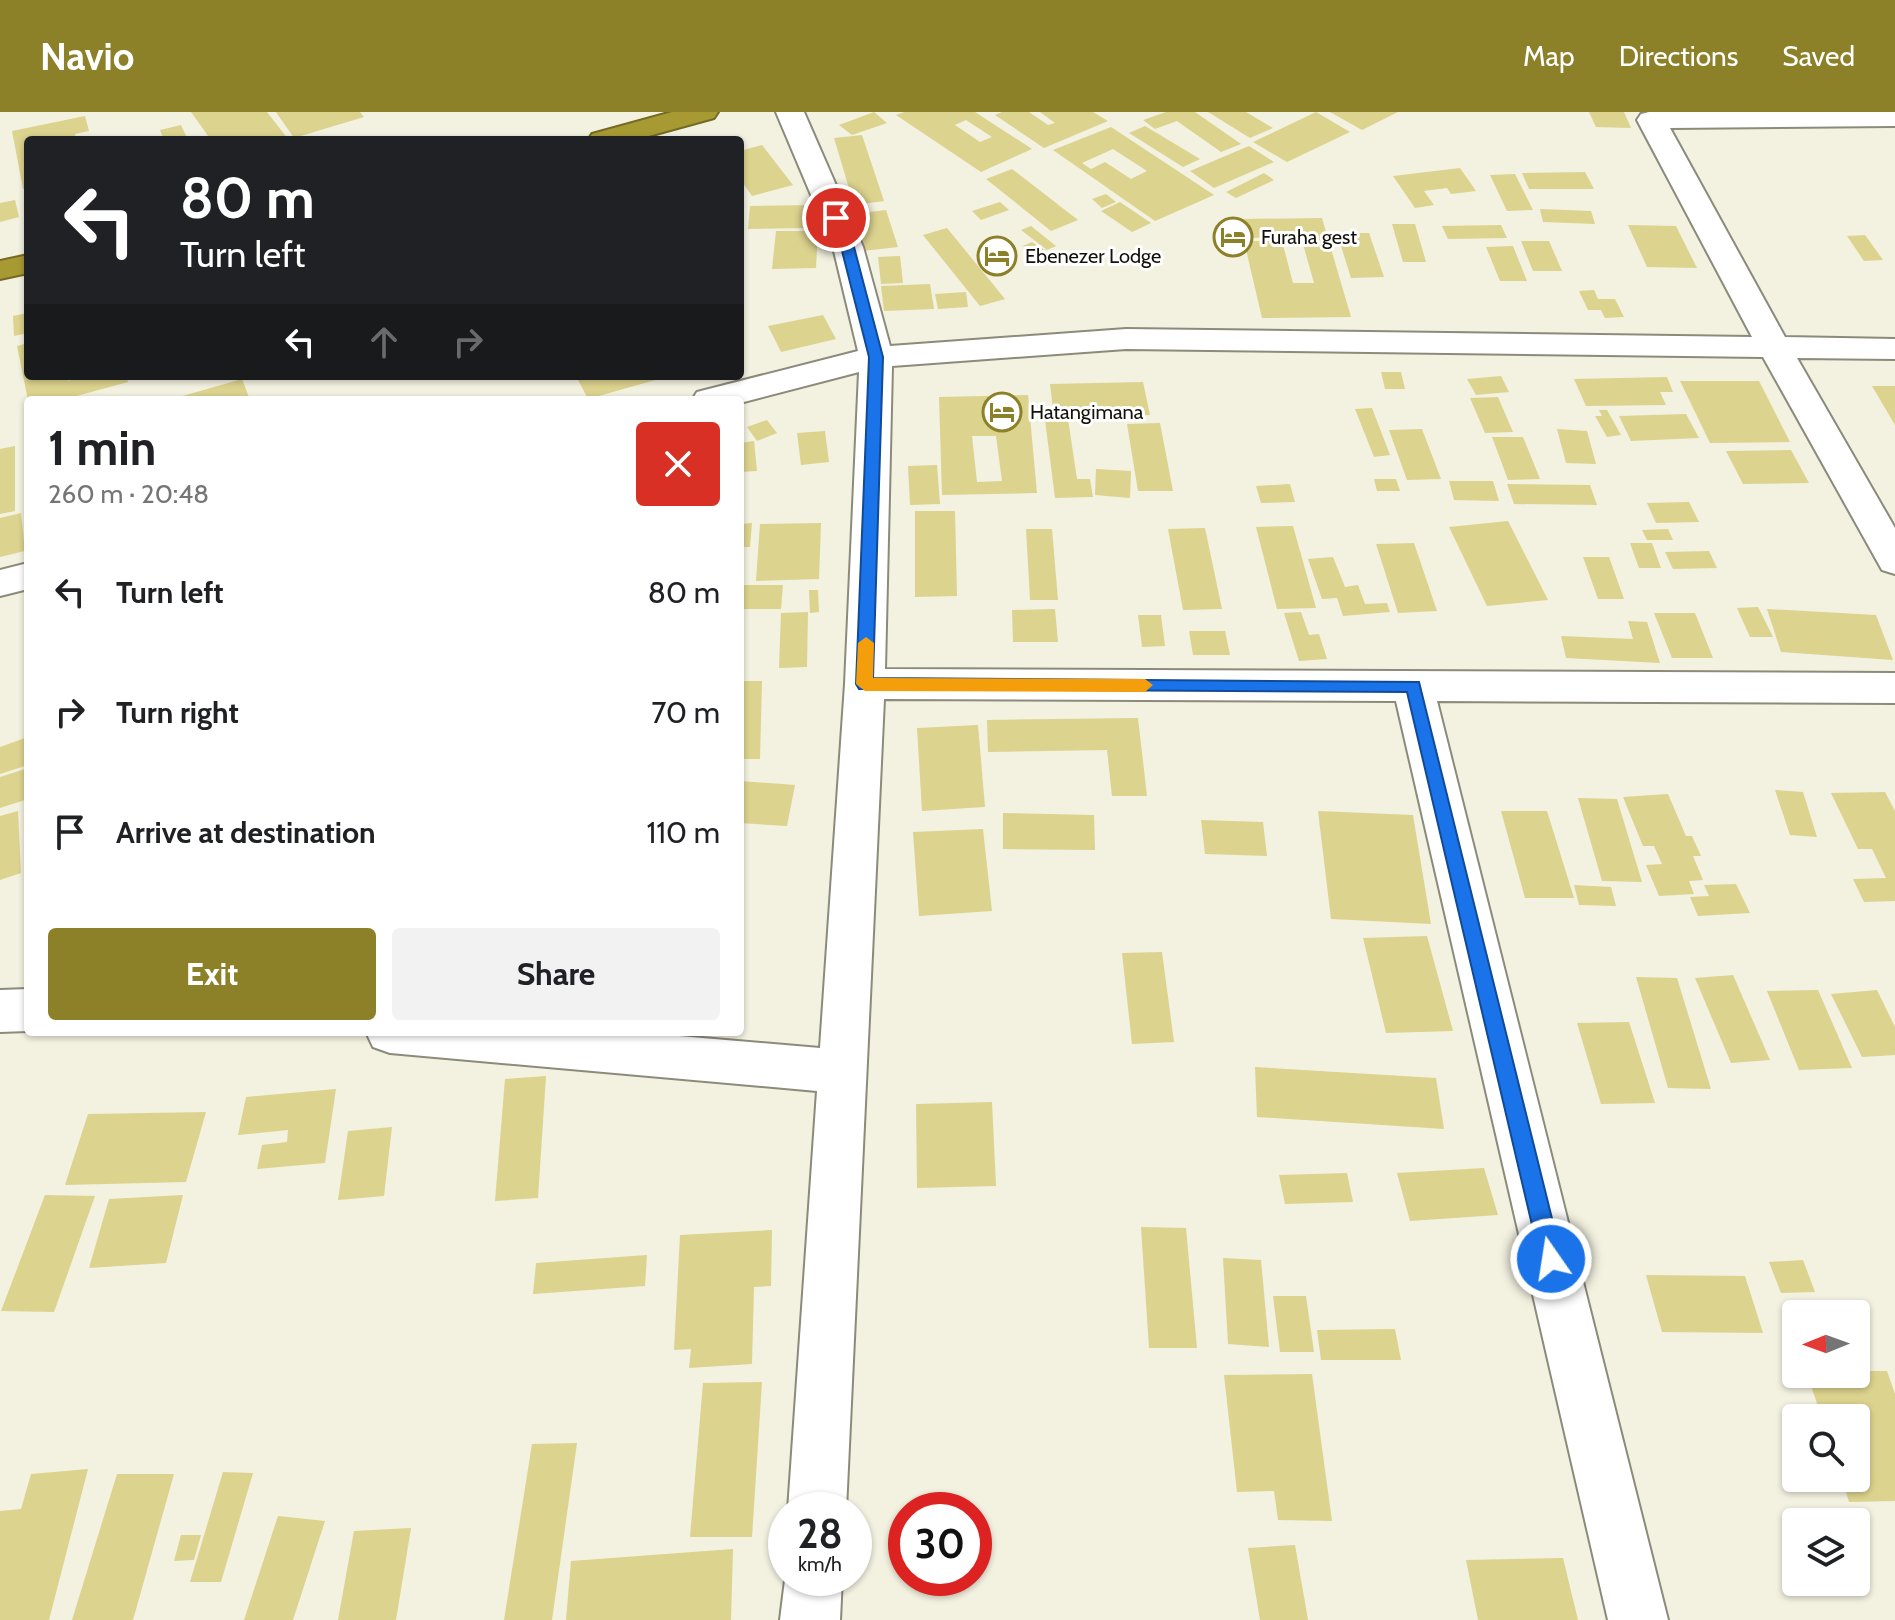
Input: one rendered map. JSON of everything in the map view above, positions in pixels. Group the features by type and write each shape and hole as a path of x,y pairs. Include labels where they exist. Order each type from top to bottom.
{"highway":[{"path":"617,136 704,112"},
{"path":"0,270 24,265"}],"street":[{"path":"790,112 848,247 876,357 865,684 818,1492"},
{"path":"1895,118 1651,120 1895,561"},
{"path":"725,396 876,357 1126,339 1895,349"},
{"path":"0,583 24,577"},
{"path":"865,684 1895,688"},
{"path":"1413,686 1638,1620"},
{"path":"0,1011 24,1010"},
{"path":"435,1036 842,1072"},
{"path":"810,1620 812,1596"}],"building":[{"path":"191,112 267,112 286,136 208,136"},
{"path":"276,112 360,112 364,117 301,136 293,136"},
{"path":"874,112 887,123 852,135 839,125"},
{"path":"904,112 975,112 1032,149 981,172 896,115","holes":["966,120 992,137 980,142 955,125"]},
{"path":"1029,112 1048,125 1055,123 1040,112 1093,112 1108,121 1044,148 995,115"},
{"path":"1166,112 1195,112 1241,144 1221,152 1177,121 1155,129 1143,120"},
{"path":"1208,112 1246,112 1273,128 1250,138"},
{"path":"1316,112 1350,132 1287,162 1253,142"},
{"path":"1330,112 1398,112 1362,130"},
{"path":"1589,112 1624,112 1631,128 1596,127"},
{"path":"85,116 89,131 75,136 24,136 23,189 12,131"},
{"path":"181,125 186,136 162,136 160,130"},
{"path":"1145,126 1200,159 1183,167 1129,133"},
{"path":"1111,127 1214,195 1155,221 1053,150","holes":["1113,149 1147,171 1131,179 1105,162 1091,169 1082,163"]},
{"path":"862,135 884,201 854,205 834,138"},
{"path":"762,145 793,185 752,196 744,185 744,150"},
{"path":"1249,146 1274,162 1214,188 1190,171"},
{"path":"1460,168 1476,191 1451,194 1447,188 1424,191 1434,205 1415,208 1393,176"},
{"path":"1012,169 1078,220 1051,231 986,179"},
{"path":"1585,172 1594,189 1529,189 1522,173"},
{"path":"1264,173 1274,180 1236,198 1226,192"},
{"path":"1515,174 1533,210 1507,211 1490,175"},
{"path":"1106,194 1116,202 1102,208 1092,199"},
{"path":"15,200 19,217 0,222 0,203"},
{"path":"1000,202 1009,210 981,220 972,211"},
{"path":"1120,202 1151,223 1132,232 1101,211"},
{"path":"811,205 810,228 748,229 750,206"},
{"path":"1540,209 1591,211 1595,224 1543,222"},
{"path":"886,210 898,247 863,251 852,214"},
{"path":"1322,218 1351,317 1262,318 1244,241 1282,241 1293,283 1314,283 1301,237 1246,238 1241,219"},
{"path":"1392,224 1415,224 1426,262 1403,262"},
{"path":"1501,225 1507,238 1448,239 1442,226"},
{"path":"1628,225 1676,226 1697,268 1647,267"},
{"path":"1031,226 1056,246 1047,250 1021,230"},
{"path":"947,228 1005,299 980,306 923,235"},
{"path":"776,231 818,231 816,268 772,269"},
{"path":"1337,233 1369,233 1384,277 1351,278"},
{"path":"1865,235 1883,260 1864,261 1847,236"},
{"path":"1521,241 1549,241 1562,271 1533,271"},
{"path":"1032,242 1053,256 1044,260 1023,246"},
{"path":"1513,246 1527,281 1500,281 1486,247"},
{"path":"900,256 903,283 881,284 878,257"},
{"path":"930,284 934,309 884,311 881,286"},
{"path":"1594,290 1598,299 1615,299 1624,317 1605,318 1601,310 1588,310 1579,291"},
{"path":"966,292 968,307 938,309 935,294"},
{"path":"24,314 24,334 14,336 13,316"},
{"path":"823,315 836,339 781,352 768,326"},
{"path":"24,344 24,380 128,382 77,396 27,396 17,346"},
{"path":"1381,372 1401,372 1405,389 1385,389"},
{"path":"1501,376 1509,392 1476,395 1467,379"},
{"path":"1667,377 1673,392 1660,392 1666,405 1586,406 1574,379"},
{"path":"242,380 248,396 182,396"},
{"path":"578,380 655,380 599,396 586,396"},
{"path":"1680,381 1759,381 1790,442 1710,443"},
{"path":"1143,382 1150,415 1054,417 1050,384"},
{"path":"1872,386 1895,386 1895,425"},
{"path":"1028,395 1037,493 942,495 939,397","holes":["972,436 996,436 1002,481 977,482"]},
{"path":"1498,397 1513,432 1485,433 1470,398"},
{"path":"1372,408 1390,455 1374,457 1355,409"},
{"path":"1599,410 1607,410 1621,435 1607,437 1595,416 1602,416"},
{"path":"1686,414 1699,438 1631,441 1619,416"},
{"path":"1068,419 1077,479 1090,479 1093,497 1055,498 1045,420"},
{"path":"767,420 777,433 757,441 747,427"},
{"path":"1160,423 1173,491 1138,491 1127,424"},
{"path":"1422,429 1441,479 1407,480 1389,430"},
{"path":"1557,429 1587,431 1596,464 1566,463"},
{"path":"825,431 829,462 801,465 797,433"},
{"path":"1492,437 1523,437 1540,479 1508,480"},
{"path":"754,441 757,471 744,472 744,442"},
{"path":"15,446 15,511 0,514 0,449"},
{"path":"1791,450 1809,483 1743,484 1726,451"},
{"path":"937,465 940,504 910,505 908,466"},
{"path":"1096,469 1131,471 1130,498 1095,495"},
{"path":"1374,479 1396,479 1400,491 1377,491"},
{"path":"1449,481 1493,481 1499,501 1454,500"},
{"path":"1290,484 1295,502 1261,503 1256,486"},
{"path":"1507,484 1590,485 1597,505 1514,504"},
{"path":"1689,502 1699,522 1656,523 1647,503"},
{"path":"915,511 955,511 957,596 915,597"},
{"path":"21,513 24,551 0,557 0,518"},
{"path":"1508,521 1548,600 1487,606 1449,527"},
{"path":"752,523 750,547 744,547 744,524"},
{"path":"821,523 819,579 756,581 760,524"},
{"path":"1293,526 1316,608 1277,609 1256,527"},
{"path":"1205,528 1222,609 1183,610 1168,529"},
{"path":"1026,529 1052,529 1058,600 1030,600"},
{"path":"1668,529 1673,540 1647,540 1642,530"},
{"path":"1414,543 1437,611 1398,613 1376,544"},
{"path":"1630,543 1652,543 1661,568 1639,568"},
{"path":"1709,551 1717,568 1673,569 1665,552"},
{"path":"1333,557 1345,587 1358,585 1365,604 1387,603 1390,612 1343,616 1337,598 1322,599 1308,559"},
{"path":"1583,557 1609,557 1624,599 1598,599"},
{"path":"744,585 783,585 781,609 744,609"},
{"path":"809,590 818,590 819,612 810,613"},
{"path":"1758,607 1773,637 1750,637 1737,608"},
{"path":"1055,609 1058,642 1013,642 1012,610"},
{"path":"1767,609 1876,615 1893,660 1781,652"},
{"path":"808,612 807,667 779,668 781,613"},
{"path":"1301,612 1309,635 1319,634 1327,659 1299,661 1284,613"},
{"path":"1654,613 1695,613 1713,658 1672,658"},
{"path":"1138,615 1161,615 1165,646 1142,647"},
{"path":"1628,621 1647,622 1660,663 1566,658 1561,636 1633,639"},
{"path":"1189,631 1225,631 1230,655 1193,655"},
{"path":"744,681 762,681 760,759 744,759"},
{"path":"1138,718 1147,796 1112,796 1107,750 988,752 987,720"},
{"path":"978,725 985,807 922,811 917,728"},
{"path":"24,738 24,766 0,774 0,747"},
{"path":"24,769 24,800 0,808 0,777"},
{"path":"744,781 795,785 787,826 744,823"},
{"path":"1775,790 1803,792 1817,837 1790,835"},
{"path":"1885,792 1895,811 1895,901 1864,902 1853,879 1886,878 1872,849 1858,849 1831,793"},
{"path":"1668,794 1686,836 1692,836 1701,856 1693,856 1703,880 1689,881 1694,894 1659,896 1646,865 1662,864 1654,846 1643,846 1623,797"},
{"path":"1578,798 1617,799 1642,882 1602,881"},
{"path":"18,811 21,873 0,880 0,816"},
{"path":"1318,811 1413,815 1431,924 1331,919"},
{"path":"1501,811 1547,811 1574,898 1525,898"},
{"path":"1003,813 1094,815 1095,850 1003,849"},
{"path":"1201,820 1263,822 1267,856 1205,854"},
{"path":"983,829 992,911 919,916 913,832"},
{"path":"1736,884 1750,913 1698,916 1690,897 1709,896 1704,885"},
{"path":"1574,885 1611,887 1616,906 1579,905"},
{"path":"1427,936 1453,1031 1386,1033 1363,938"},
{"path":"1162,952 1174,1042 1132,1044 1122,953"},
{"path":"1733,975 1770,1060 1731,1063 1695,978"},
{"path":"1636,977 1677,978 1711,1089 1668,1088"},
{"path":"1818,990 1852,1068 1799,1070 1767,991"},
{"path":"1877,990 1895,1027 1895,1055 1862,1057 1831,994"},
{"path":"1629,1022 1655,1103 1601,1104 1577,1023"},
{"path":"1255,1067 1436,1078 1444,1129 1257,1117"},
{"path":"546,1076 538,1198 495,1201 505,1079"},
{"path":"336,1089 325,1163 257,1169 262,1145 287,1142 288,1130 238,1135 246,1097"},
{"path":"992,1102 996,1186 917,1188 916,1104"},
{"path":"206,1112 186,1182 65,1185 88,1114"},
{"path":"392,1127 384,1196 338,1200 348,1131"},
{"path":"1484,1168 1498,1215 1410,1221 1397,1173"},
{"path":"1347,1173 1353,1202 1285,1204 1279,1175"},
{"path":"45,1195 95,1196 54,1312 1,1311"},
{"path":"183,1195 166,1263 89,1268 109,1199"},
{"path":"1141,1227 1186,1228 1197,1348 1149,1348"},
{"path":"772,1230 771,1286 754,1287 752,1364 689,1368 691,1349 674,1350 680,1235"},
{"path":"647,1255 645,1286 533,1294 536,1263"},
{"path":"1223,1258 1261,1260 1269,1347 1228,1344"},
{"path":"1803,1260 1815,1292 1781,1293 1769,1262"},
{"path":"1646,1275 1745,1276 1763,1333 1662,1332"},
{"path":"1273,1296 1306,1296 1314,1352 1280,1352"},
{"path":"1395,1329 1401,1360 1321,1360 1317,1330"},
{"path":"1870,1371 1887,1371 1895,1394 1895,1501 1849,1502 1846,1492 1870,1492 1870,1404 1817,1404 1812,1388 1870,1388"},
{"path":"1312,1374 1332,1521 1278,1520 1274,1491 1237,1492 1224,1375"},
{"path":"762,1382 752,1537 690,1537 703,1383"},
{"path":"577,1443 552,1620 504,1620 532,1444"},
{"path":"88,1469 49,1620 0,1620 0,1511 21,1509 31,1474"},
{"path":"223,1472 253,1473 221,1582 190,1582"},
{"path":"117,1474 174,1474 133,1620 72,1620"},
{"path":"278,1516 325,1521 293,1620 244,1620"},
{"path":"411,1528 396,1620 338,1620 354,1531"},
{"path":"181,1535 201,1535 194,1560 174,1561"},
{"path":"1295,1545 1308,1620 1260,1620 1248,1548"},
{"path":"733,1549 731,1620 566,1620 571,1561"},
{"path":"1563,1558 1578,1620 1478,1620 1466,1560"}],"slow traffic":[{"path":"866,643 865,684 1145,685"}],"place":[{"name":"Furaha gest","path":"1233,237"},
{"name":"Ebenezer Lodge","path":"997,256"},
{"name":"Hatangimana","path":"1002,412"}],"route":[{"path":"836,218 848,247 876,357 865,684 1413,686 1551,1259"}]}
